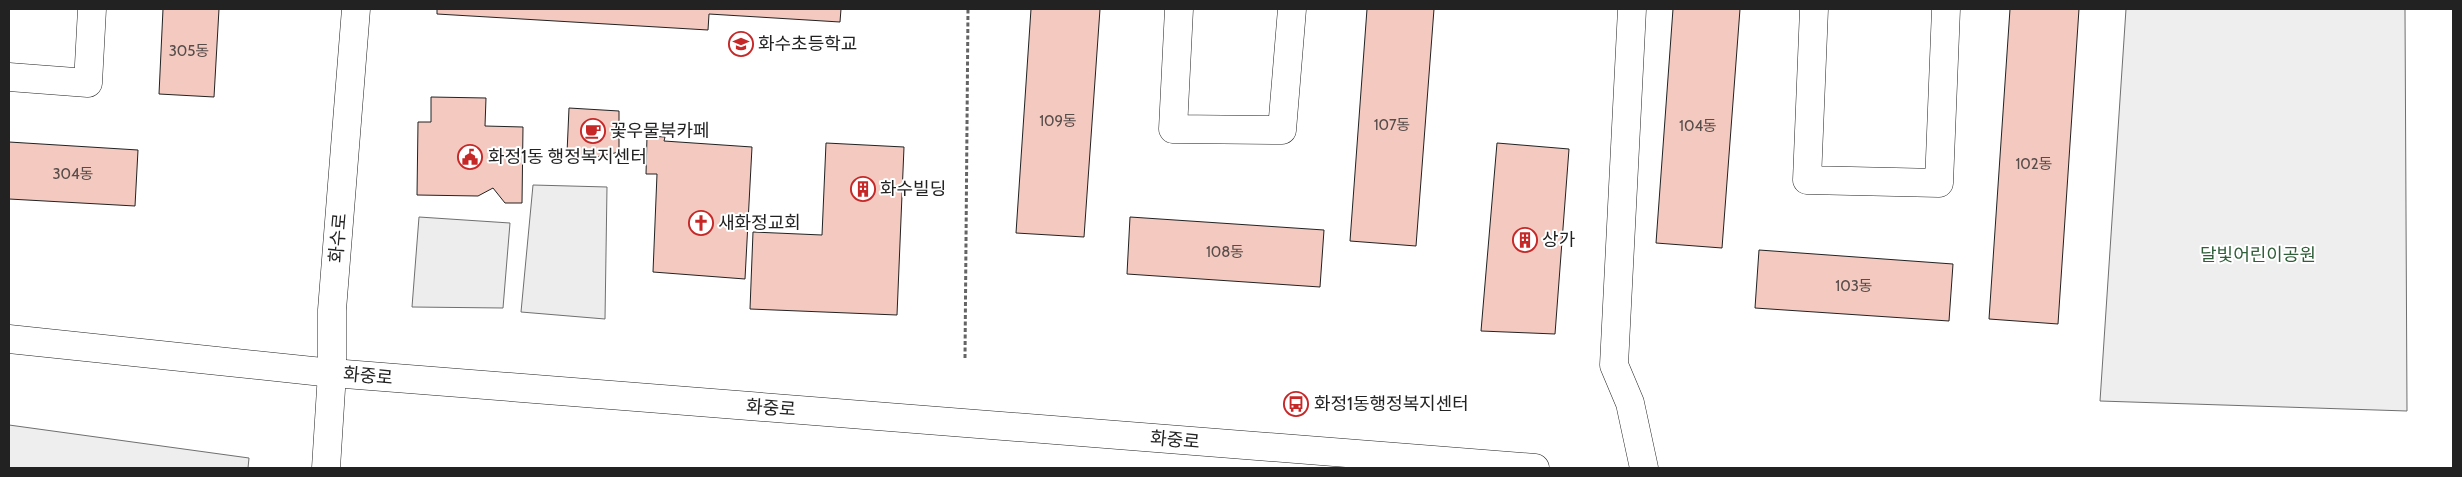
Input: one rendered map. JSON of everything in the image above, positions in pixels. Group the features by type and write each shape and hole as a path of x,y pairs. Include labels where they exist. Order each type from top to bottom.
{"main road":[{"path":"9,77 88,83 92,9"},
{"name":"화수로","path":"326,468 332,373 332,310 356,9"},
{"path":"1178,9 1173,130 1282,130 1292,9"},
{"path":"1632,9 1614,365 1630,403 1644,468"},
{"path":"1814,9 1807,180 1939,182 1946,9"},
{"name":"화중로","path":"9,339 332,373 1534,468"}],"path":[{"path":"964,358 968,9"}],"green space":[{"name":"달빛어린이공원","path":"2126,9 2405,9 2407,411 2100,401"},
{"path":"9,425 249,458 248,468 9,468"}],"shaded area":[{"path":"533,185 607,187 605,319 521,312"},
{"path":"419,217 510,223 503,308 412,307"}],"building":[{"path":"163,9 219,9 214,97 159,94"},
{"path":"437,9 841,9 840,22 709,14 708,30 437,14"},
{"path":"1031,9 1100,9 1084,237 1016,233"},
{"path":"1367,9 1434,9 1416,246 1350,241"},
{"path":"1673,9 1740,9 1722,248 1656,243"},
{"path":"2010,9 2079,9 2058,324 1989,319"},
{"name":"화정1동 행정복지센터","path":"431,97 486,98 485,126 523,127 522,203 505,203 493,188 478,196 417,195 418,122 431,122"},
{"name":"꽃우물북카페","path":"569,108 619,111 619,152 592,158 567,153"},
{"name":"새화정교회","path":"647,136 665,137 664,141 752,147 745,279 653,272 657,174 646,174"},
{"path":"9,142 138,150 135,206 9,199"},
{"name":"화수빌딩","path":"826,143 904,147 897,315 750,309 753,232 822,235"},
{"name":"상가","path":"1497,143 1569,149 1555,334 1481,331"},
{"path":"1130,217 1324,230 1320,287 1127,274"},
{"path":"1759,250 1953,264 1949,321 1755,308"}],"place":[{"name":"화수초등학교","path":"741,44"},
{"name":"꽃우물북카페","path":"593,131"},
{"name":"화정1동 행정복지센터","path":"470,157"},
{"name":"화수빌딩","path":"863,189"},
{"name":"새화정교회","path":"701,223"},
{"name":"상가","path":"1525,240"},
{"name":"화정1동행정복지센터","path":"1296,404"}]}
